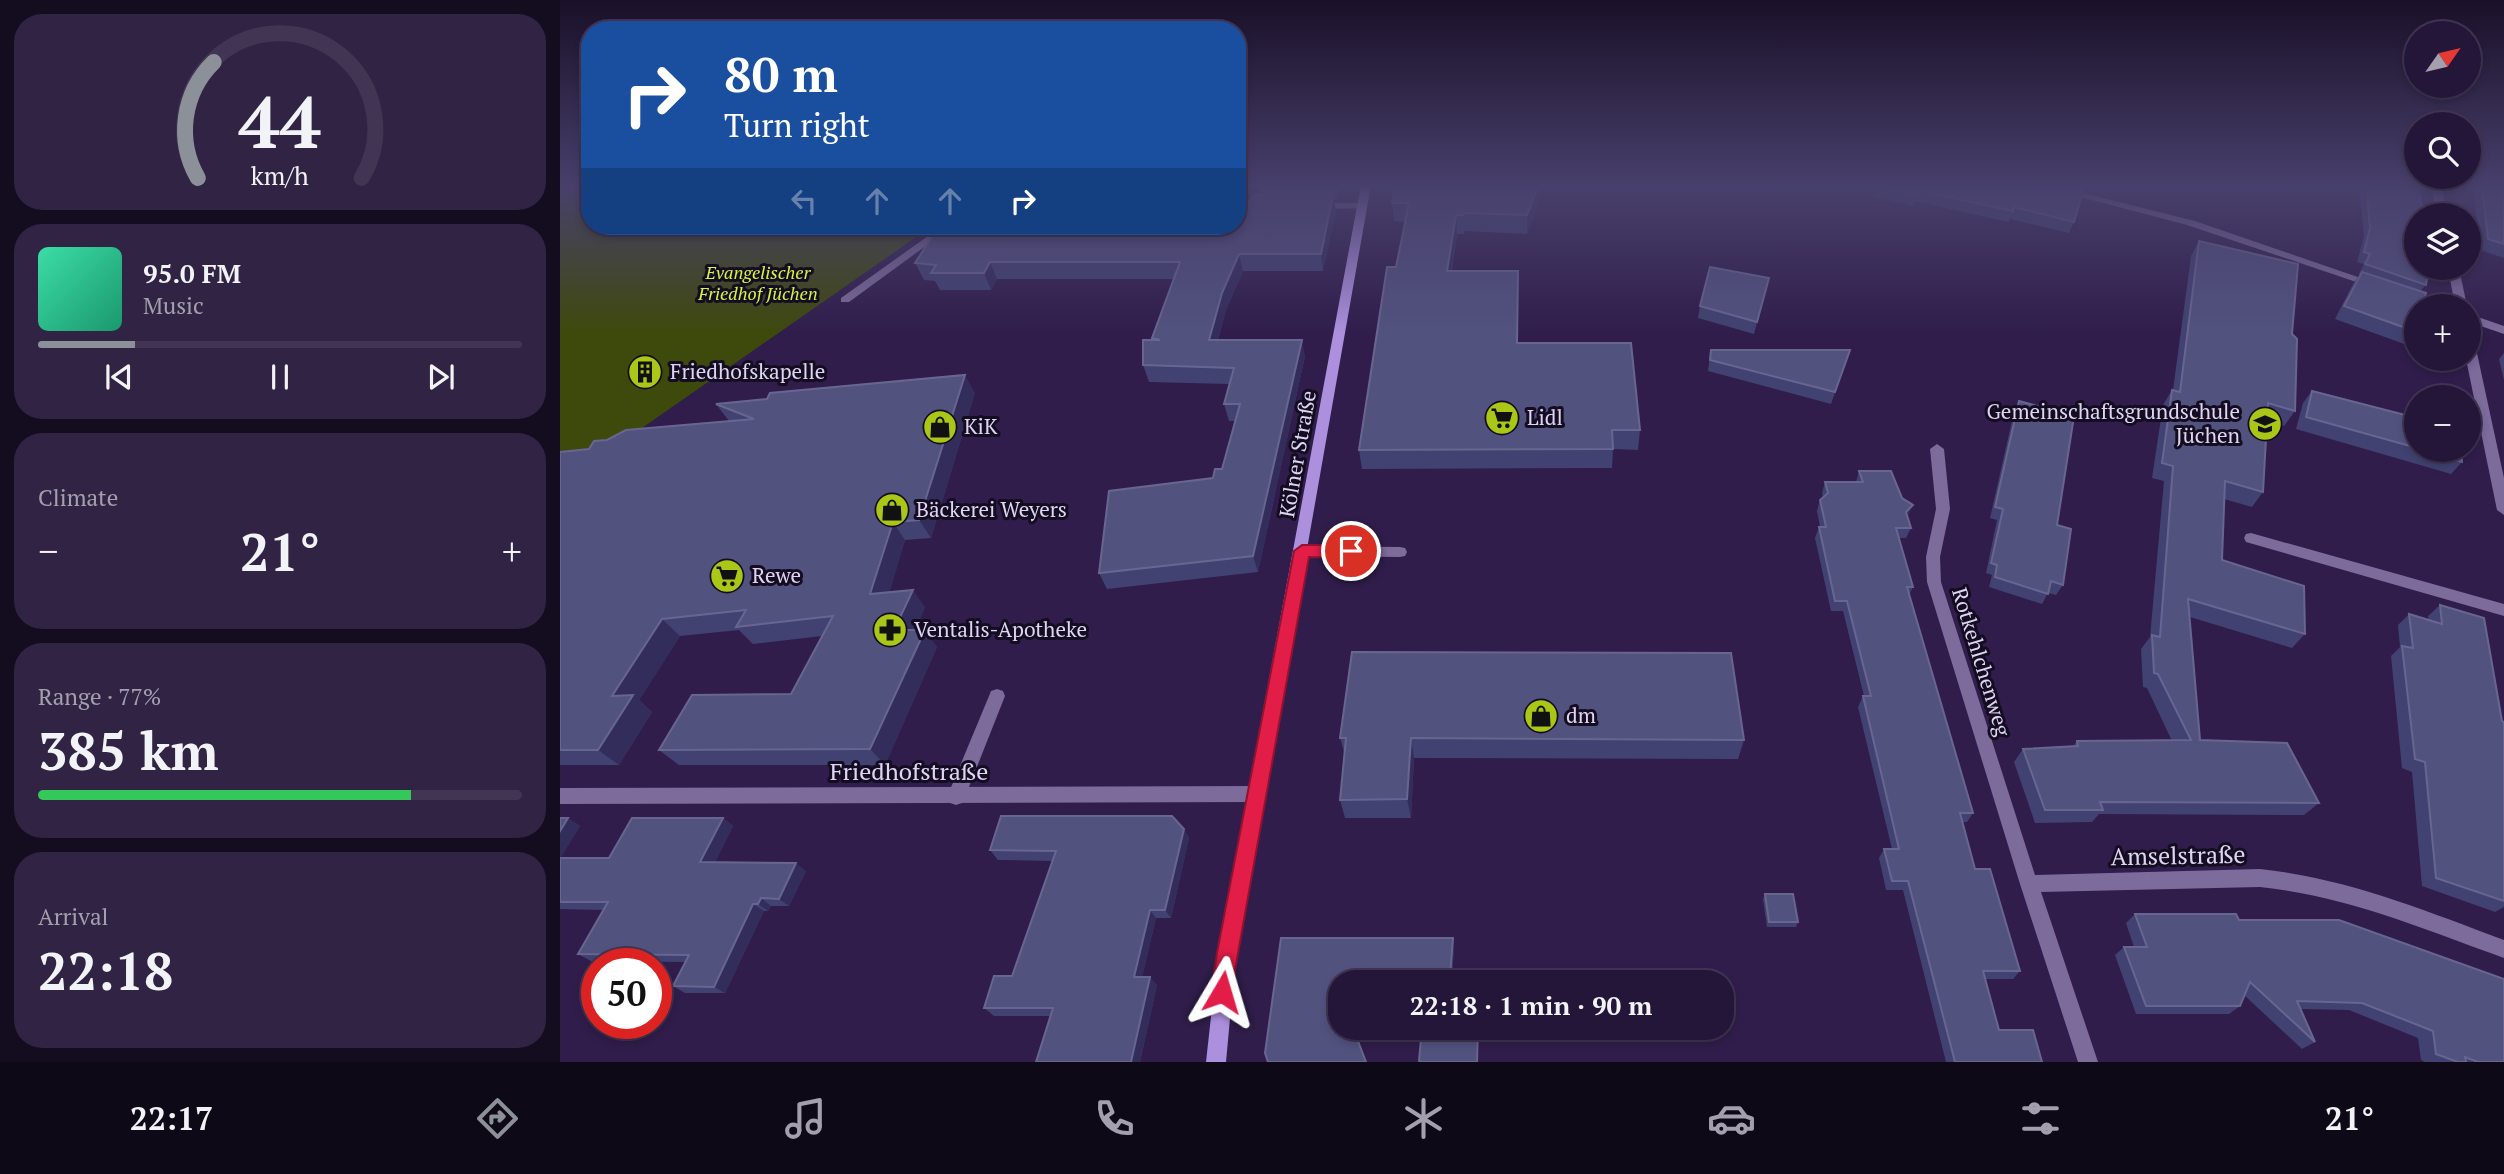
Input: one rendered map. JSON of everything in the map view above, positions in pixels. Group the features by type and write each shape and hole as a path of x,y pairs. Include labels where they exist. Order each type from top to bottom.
{"main road":[{"name":"Kölner Straße","path":"1216,1062 1227,953 1358,235"}],"street":[{"path":"845,300 935,235"},
{"path":"2225,235 2386,289"},
{"path":"2296,277 2298,258"},
{"path":"2398,293 2404,295"},
{"path":"2481,322 2504,330"},
{"path":"2475,371 2504,510"},
{"name":"Rotkehlchenweg","path":"1937,449 1943,509 1933,557 1937,596 2029,884"},
{"path":"2251,538 2504,610"},
{"path":"1302,551 1400,552"},
{"path":"956,797 997,696"},
{"name":"Friedhofstraße","path":"560,796 956,797 1258,794"},
{"name":"Amselstraße","path":"2029,884 2237,879 2296,881 2338,890 2504,949"},
{"path":"2029,884 2088,1062"}],"green space":[{"name":"Evangelischer Friedhof Jüchen","path":"560,235 919,235 609,451 560,456"}],"building":[{"path":"933,235 1325,235 1321,254 1239,254 1222,293 1209,340 1302,340 1253,556 1099,573 1109,491 1213,478 1215,469 1222,469 1240,404 1224,404 1234,368 1143,365 1143,340 1160,340 1152,338 1180,262 990,262 984,273 931,273 936,265 915,263"},
{"path":"1403,235 1453,235 1447,271 1518,271 1517,343 1631,343 1640,430 1612,430 1613,449 1359,450 1387,267 1396,267"},
{"path":"2368,235 2404,235 2404,277 2365,264 2370,254 2364,252"},
{"path":"2488,235 2504,235 2504,244 2488,239"},
{"path":"2199,241 2298,264 2292,334 2297,339 2295,411 2268,403 2263,492 2225,481 2222,560 2304,586 2305,634 2188,599 2200,740 2287,743 2319,803 2100,802 2103,810 2045,810 2023,749 2078,746 2077,741 2191,740 2158,674 2154,673 2152,635 2160,637 2173,466 2162,463 2172,390 2180,392"},
{"path":"1710,267 1769,278 1757,322 1700,306"},
{"path":"2362,272 2426,293 2404,294 2404,327 2344,306"},
{"path":"2411,280 2427,280 2426,285"},
{"path":"1711,350 1850,350 1835,392 1710,360"},
{"path":"965,375 919,520 893,522 870,594 913,590 894,630 925,630 870,749 659,750 692,695 791,694 833,616 736,627 746,610 662,619 612,696 633,695 598,750 560,750 560,452 589,449 594,441 607,440 626,430 754,419 716,404 767,399 770,393"},
{"path":"2312,391 2404,415 2404,444 2306,417"},
{"path":"2019,401 2074,416 2057,525 2071,529 2063,585 2051,581 2048,594 1995,577 1997,565 1991,563 2003,509 1995,507"},
{"path":"1859,471 1891,471 1902,498 1913,505 1906,512 1911,528 1896,528 1913,587 1907,587 1973,813 1960,813 1975,869 1990,869 2020,971 1983,971 1999,1030 2033,1030 2042,1062 1955,1062 1908,881 1892,881 1884,849 1899,849 1863,696 1871,696 1847,601 1835,601 1819,527 1826,527 1820,500 1828,493 1825,482 1863,482"},
{"path":"2440,605 2484,618 2504,722 2504,901 2436,878 2425,762 2415,759 2402,646 2413,648 2409,614 2442,624"},
{"name":"dm","path":"1352,652 1731,653 1744,740 1411,738 1407,799 1340,800 1346,738 1340,738"},
{"path":"1001,816 1172,816 1184,829 1165,910 1150,910 1134,977 1150,977 1131,1062 1036,1062 1053,1008 984,1008 994,976 1012,976 1056,851 990,850"},
{"path":"560,818 568,818 560,831"},
{"path":"632,818 723,818 700,862 796,863 779,899 761,898 758,904 753,904 714,987 673,986 689,955 672,955 672,948 581,948 608,902 560,902 560,858 609,858"},
{"path":"1765,894 1793,894 1798,922 1769,922"},
{"path":"2135,914 2236,914 2239,920 2339,920 2504,979 2504,1062 2478,1062 2465,1057 2466,1062 2458,1062 2436,1054 2433,1031 2362,1003 2297,1001 2315,1042 2250,982 2240,1006 2146,1006 2124,947 2147,947"},
{"path":"1281,938 1453,938 1451,970 1328,970 1328,1040 1358,1041 1366,1062 1268,1062 1265,1053"},
{"path":"1421,1040 1478,1040 1477,1062 1419,1061"}],"place":[{"name":"Friedhofskapelle","path":"645,372"},
{"name":"Lidl","path":"1502,418"},
{"name":"Gemeinschaftsgrundschule Jüchen","path":"2265,424"},
{"name":"KiK","path":"940,427"},
{"name":"Bäckerei Weyers","path":"892,510"},
{"name":"Rewe","path":"727,576"},
{"name":"Ventalis-Apotheke","path":"890,630"},
{"name":"dm","path":"1541,716"}],"route":[{"path":"1222,992 1302,551 1351,551"}]}
